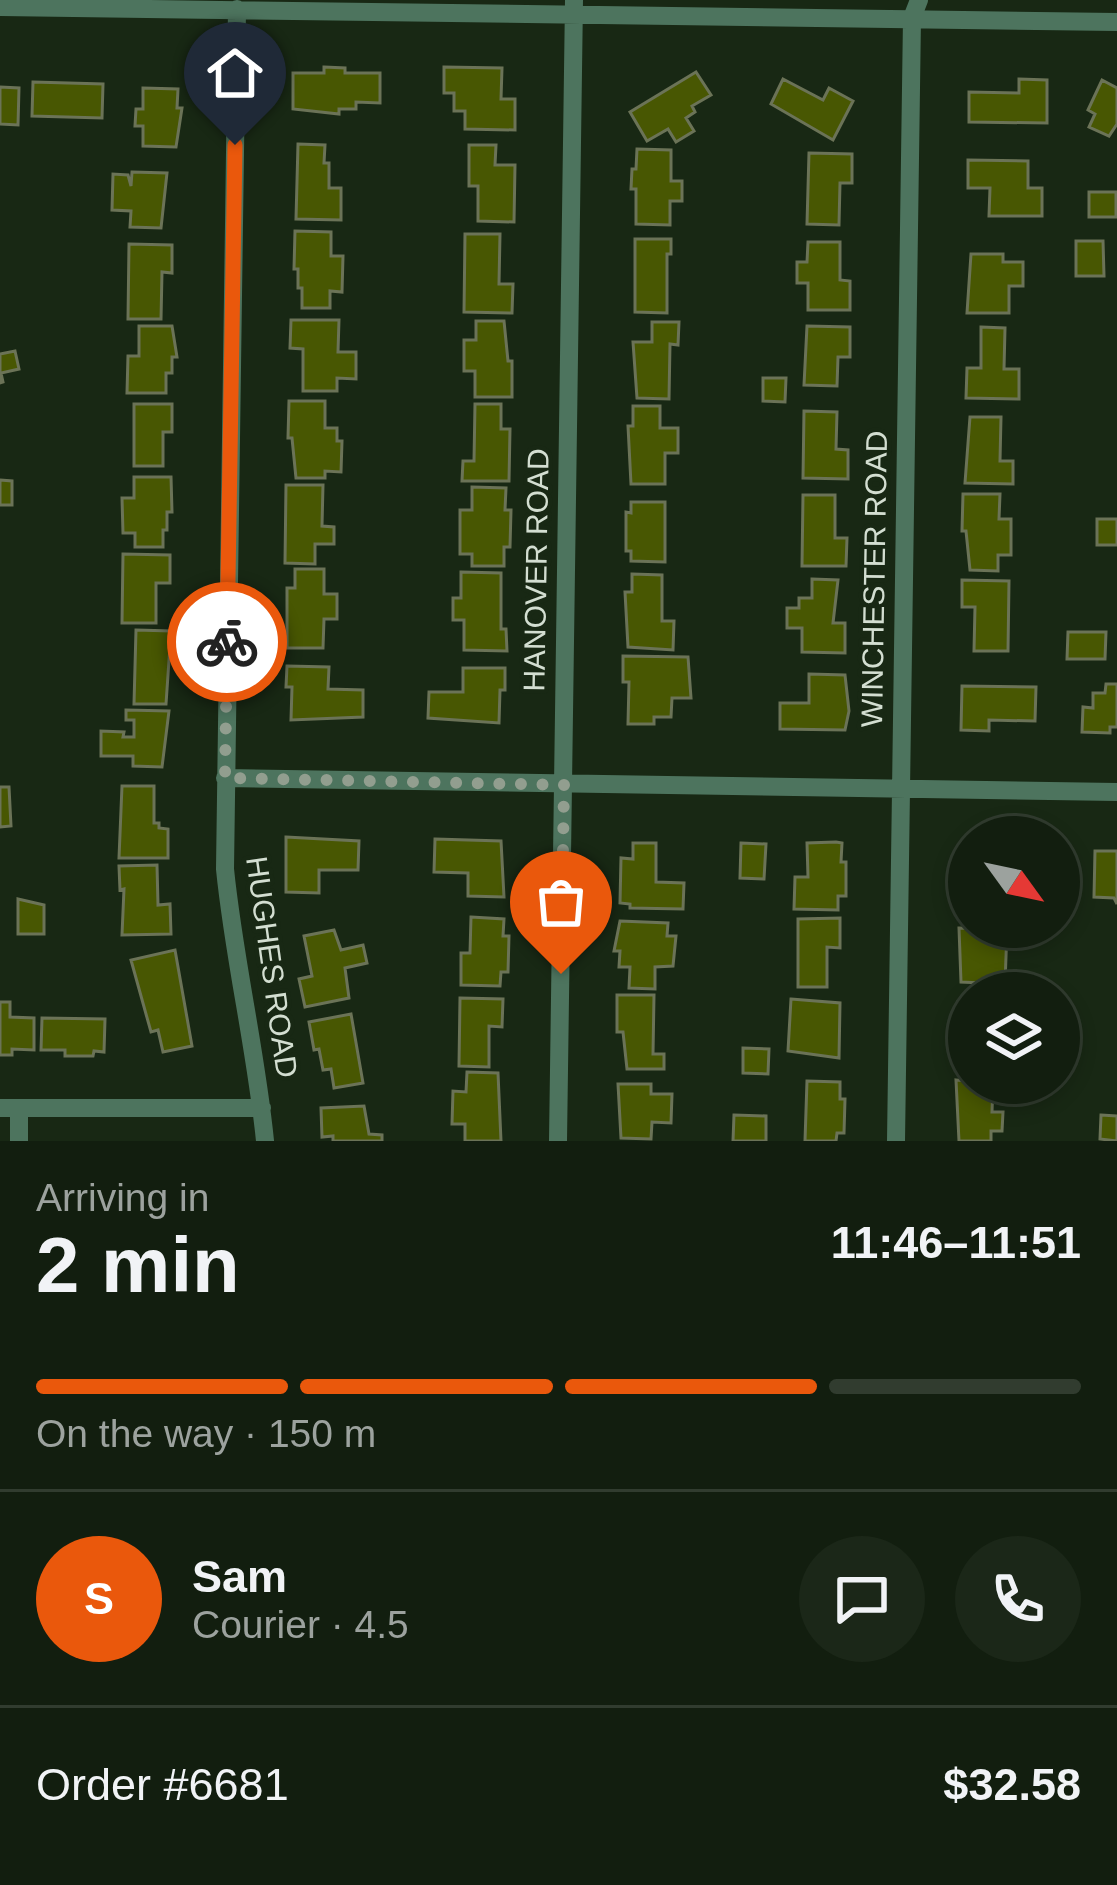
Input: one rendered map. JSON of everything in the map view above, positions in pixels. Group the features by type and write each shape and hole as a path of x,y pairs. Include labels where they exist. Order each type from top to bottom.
{"street":[{"path":"0,7 912,6 1117,22"},
{"name":"WINCHESTER ROAD","path":"896,1141 912,6"},
{"name":"HANOVER ROAD","path":"559,1141 574,7"},
{"name":"HUGHES ROAD","path":"237,9 225,869 231,938 265,1141"},
{"path":"225,778 1117,791"},
{"path":"20,1141 9,1108 262,1108"}],"building":[{"path":"324,67 345,68 345,73 380,73 380,103 356,102 356,109 339,109 339,114 293,109 293,73 324,73"},
{"path":"444,67 502,68 501,99 515,99 515,130 465,129 465,111 454,111 454,93 444,93"},
{"path":"696,72 711,95 692,106 695,112 686,118 694,131 676,142 668,129 647,141 630,112"},
{"path":"783,79 823,100 829,88 853,101 833,140 771,104"},
{"path":"1019,79 1047,80 1047,123 969,122 969,92 1019,93"},
{"path":"1102,80 1117,88 1117,124 1109,136 1089,127 1095,114 1088,110"},
{"path":"33,82 103,84 102,118 32,116"},
{"path":"0,87 19,88 18,125 0,124"},
{"path":"143,88 178,89 177,108 182,108 176,147 143,146 143,126 135,126 136,109 143,109"},
{"path":"298,144 325,145 329,188 341,188 341,220 296,219"},
{"path":"469,145 496,145 495,165 515,165 514,222 478,221 478,186 469,186"},
{"path":"637,149 671,150 671,181 682,181 682,201 670,201 670,225 636,224 636,189 631,189"},
{"path":"809,153 852,154 852,183 840,183 839,225 807,224"},
{"path":"968,160 1028,161 1028,188 1042,188 1042,216 989,216 990,188 968,188"},
{"path":"132,172 167,173 161,228 130,227 131,211 112,210 113,174 128,175 131,186"},
{"path":"1089,192 1116,192 1116,217 1089,217"},
{"path":"295,231 331,232 331,256 343,256 342,292 330,291 330,308 302,308 302,288 298,288 298,269 294,269"},
{"path":"465,234 500,234 499,284 513,284 512,313 464,312"},
{"path":"635,239 671,239 667,313 635,312"},
{"path":"1076,241 1103,241 1104,276 1076,276"},
{"path":"808,242 840,242 840,280 850,281 850,310 808,310 808,283 797,283 797,262 807,262"},
{"path":"129,244 172,245 172,273 162,272 161,319 128,319"},
{"path":"971,254 1003,254 1003,262 1023,262 1023,286 1009,286 1009,313 967,313"},
{"path":"291,320 339,320 338,352 356,352 356,379 337,378 337,391 303,391 303,349 290,348"},
{"path":"476,321 504,321 508,361 512,361 512,397 475,397 475,371 464,371 464,340 476,340"},
{"path":"652,322 679,322 678,345 670,344 669,399 637,398 633,342 652,342"},
{"path":"139,326 172,326 177,357 172,357 172,373 166,373 166,393 127,393 128,356 139,356"},
{"path":"807,326 850,327 850,357 838,357 837,386 804,385"},
{"path":"981,327 1005,328 1004,369 1019,369 1019,399 966,398 967,368 981,368"},
{"path":"15,351 19,369 1,373 0,383 0,354"},
{"path":"763,378 786,378 785,402 763,401"},
{"path":"289,401 325,401 325,428 337,428 337,441 342,441 341,472 325,471 325,478 296,478 292,438 288,438"},
{"path":"134,404 172,404 172,432 163,432 163,466 134,466"},
{"path":"475,404 501,404 501,429 510,429 509,481 462,481 463,461 474,461"},
{"path":"633,406 660,406 660,428 678,428 678,453 665,453 665,484 631,484 628,426 633,426"},
{"path":"804,411 837,412 836,449 848,450 848,479 803,478"},
{"path":"970,417 1001,417 1000,461 1013,461 1013,484 965,483"},
{"path":"134,477 171,477 172,512 167,512 163,547 135,547 135,533 123,533 122,498 134,498"},
{"path":"0,480 12,481 12,505 0,505"},
{"path":"286,485 323,485 322,526 334,527 334,544 315,544 315,564 285,563"},
{"path":"472,487 506,488 505,510 511,510 504,566 472,566 472,554 460,554 460,510 472,510"},
{"path":"963,494 1000,494 999,519 1011,519 1011,555 998,555 998,571 970,570 966,531 962,531"},
{"path":"803,495 835,495 835,538 847,538 846,566 802,566"},
{"path":"631,502 665,502 665,562 631,561 631,551 626,551 626,512 631,513"},
{"path":"1097,519 1117,519 1117,545 1097,545"},
{"path":"123,554 170,555 170,583 156,583 156,623 122,623"},
{"path":"295,569 324,569 324,594 337,594 337,619 324,619 323,648 287,648 287,588 295,588"},
{"path":"461,572 501,573 501,629 506,629 507,651 464,650 464,620 453,620 453,598 461,598"},
{"path":"632,574 662,575 662,621 674,621 673,650 628,647 625,592 632,592"},
{"path":"812,579 838,580 833,623 845,623 845,653 802,652 802,628 787,628 787,608 799,608 799,598 812,598"},
{"path":"962,580 1009,581 1008,651 974,651 975,607 962,607"},
{"path":"136,630 171,631 166,704 134,704"},
{"path":"1068,632 1106,632 1105,659 1067,659"},
{"path":"623,656 688,657 691,698 672,698 671,717 654,717 654,724 628,724 629,682 623,682"},
{"path":"287,666 329,667 328,689 363,690 363,717 291,720"},
{"path":"463,668 505,668 499,723 428,718 429,692 463,692"},
{"path":"809,674 845,675 849,711 845,730 780,729 780,703 809,703"},
{"path":"1106,684 1117,684 1117,727 1110,727 1110,733 1082,732 1083,707 1093,708 1093,693 1105,693"},
{"path":"962,686 1036,687 1035,721 989,720 989,731 961,730"},
{"path":"126,710 169,711 162,767 133,766 133,756 101,756 101,731 134,737 134,720 126,720"},
{"path":"122,786 154,786 154,823 168,829 168,858 119,858"},
{"path":"0,787 9,787 11,826 0,827"},
{"path":"286,837 359,841 358,870 319,870 319,893 286,892"},
{"path":"435,839 501,841 504,897 468,896 468,873 434,872"},
{"path":"633,843 656,843 656,882 684,883 683,909 630,908 620,903 621,858 633,859"},
{"path":"741,843 766,844 764,879 740,878"},
{"path":"807,843 842,843 841,862 846,862 846,896 838,896 838,910 794,909 795,877 808,877"},
{"path":"1095,851 1117,851 1117,904 1114,898 1094,897"},
{"path":"157,865 158,905 170,904 171,934 122,935 124,889 120,890 119,866"},
{"path":"18,899 44,905 44,934 18,934"},
{"path":"471,917 504,919 503,936 509,936 508,972 501,972 500,986 461,985 461,953 470,953"},
{"path":"840,918 840,948 827,947 827,987 798,987 798,919"},
{"path":"620,921 668,923 667,936 676,936 673,966 655,967 655,989 629,988 630,967 619,967 620,951 614,951"},
{"path":"334,930 341,950 363,945 367,963 345,968 349,998 305,1007 299,979 312,976 304,936"},
{"path":"960,948 1006,948 1005,972 961,972"},
{"path":"175,950 192,1046 163,1052 158,1030 151,1032 131,960"},
{"path":"617,995 654,995 653,1054 664,1054 664,1069 627,1069 623,1032 617,1032"},
{"path":"460,998 503,999 502,1027 489,1026 489,1067 459,1066"},
{"path":"791,999 840,1003 839,1058 788,1051"},
{"path":"0,1002 10,1002 10,1017 34,1018 34,1050 12,1049 12,1055 0,1055"},
{"path":"351,1014 363,1083 334,1088 331,1069 323,1070 319,1049 314,1050 309,1022"},
{"path":"42,1018 105,1019 104,1052 65,1056 65,1050 41,1050"},
{"path":"743,1048 769,1049 768,1074 743,1073"},
{"path":"467,1072 498,1073 501,1141 465,1141 465,1124 452,1124 453,1091 466,1092"},
{"path":"807,1081 840,1082 840,1099 845,1099 844,1133 837,1133 836,1141 805,1141"},
{"path":"618,1084 651,1084 651,1094 672,1094 671,1123 652,1122 651,1139 621,1138"},
{"path":"957,1104 992,1104 992,1112 1003,1112 1002,1131 991,1131 991,1141 959,1141"},
{"path":"364,1106 369,1134 382,1135 382,1141 322,1137 321,1108"},
{"path":"734,1115 766,1116 766,1141 733,1141"},
{"path":"1101,1115 1117,1116 1117,1141 1100,1139"}],"way so far":[{"path":"227,642 225,778 564,785 561,974"}],"route":[{"path":"227,642 235,145"}]}
